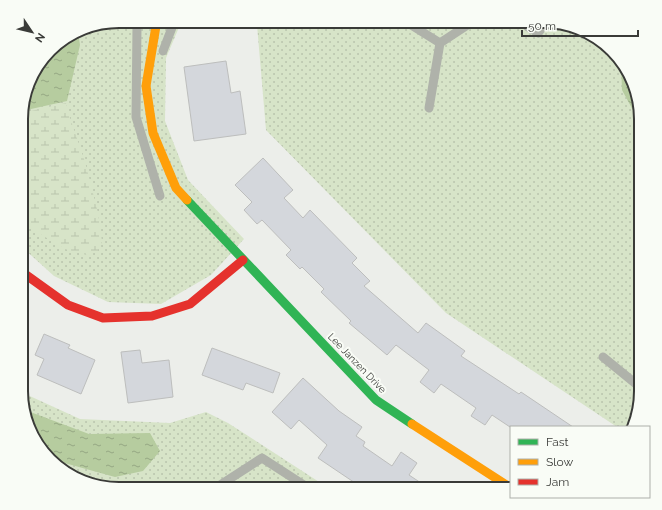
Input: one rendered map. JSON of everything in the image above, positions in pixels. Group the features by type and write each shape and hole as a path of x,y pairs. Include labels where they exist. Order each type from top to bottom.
{"street":[{"name":"Lee Janzen Drive","path":"156,28 146,86 153,134 176,188 376,400 502,482"},
{"path":"28,276 68,305 102,318 152,316 190,304 243,260"}],"lane":[{"path":"137,28 136,117 160,196"},
{"path":"163,51 172,28"},
{"path":"416,28 440,43"},
{"path":"429,108 440,43 463,28"},
{"path":"530,28 538,33 542,28"},
{"path":"603,358 634,382"},
{"path":"224,482 262,458 299,482"}],"green space":[{"path":"113,28 179,28 166,58 165,121 188,180 244,239 211,275 161,304 108,302 54,276 28,252 28,119 31,95 43,68 68,43 84,35"},
{"path":"257,28 549,28 567,31 594,43 611,59 622,73 629,90 634,113 634,397 631,415 627,426 616,426 446,313 266,130"},
{"path":"66,103 85,162 98,213 102,242 97,252 86,255 65,249 28,227 29,111"},
{"path":"28,395 80,419 170,423 206,412 228,423 319,482 113,482 95,479 73,470 59,459 43,442 31,415"}],"water":[{"path":"79,37 80,45 67,101 29,109 31,95 43,68 68,43"},
{"path":"621,72 629,90 634,112 622,90"},
{"path":"31,412 89,434 150,433 160,451 143,471 115,477 64,463 43,442 37,431"}],"building":[{"path":"226,61 231,93 240,91 246,134 194,141 184,67"},
{"path":"263,158 293,190 284,198 303,218 310,210 357,258 352,263 370,281 364,286 418,333 426,323 465,351 461,356 519,394 521,392 572,426 510,427 492,415 485,425 471,416 476,408 441,384 434,393 420,382 429,370 396,345 387,355 349,323 351,321 321,292 324,289 302,267 300,269 286,255 291,250 262,220 257,224 244,210 252,202 235,185"},
{"path":"44,334 70,345 68,348 95,360 81,394 37,375 44,359 35,355"},
{"path":"212,348 280,373 273,393 246,383 243,390 202,375"},
{"path":"140,350 142,363 169,360 173,397 128,403 121,352"},
{"path":"303,378 339,411 362,427 356,436 365,442 363,446 392,466 401,452 417,463 409,475 420,482 354,482 318,458 327,445 299,420 291,429 272,412"}],"traffic: fast":[{"path":"187,200 376,400 412,424"}],"traffic: slow":[{"path":"156,28 146,86 153,133 176,188 187,200"},
{"path":"412,424 502,482"}],"traffic: jam":[{"path":"28,276 68,305 103,318 152,316 190,304 243,260"}]}
